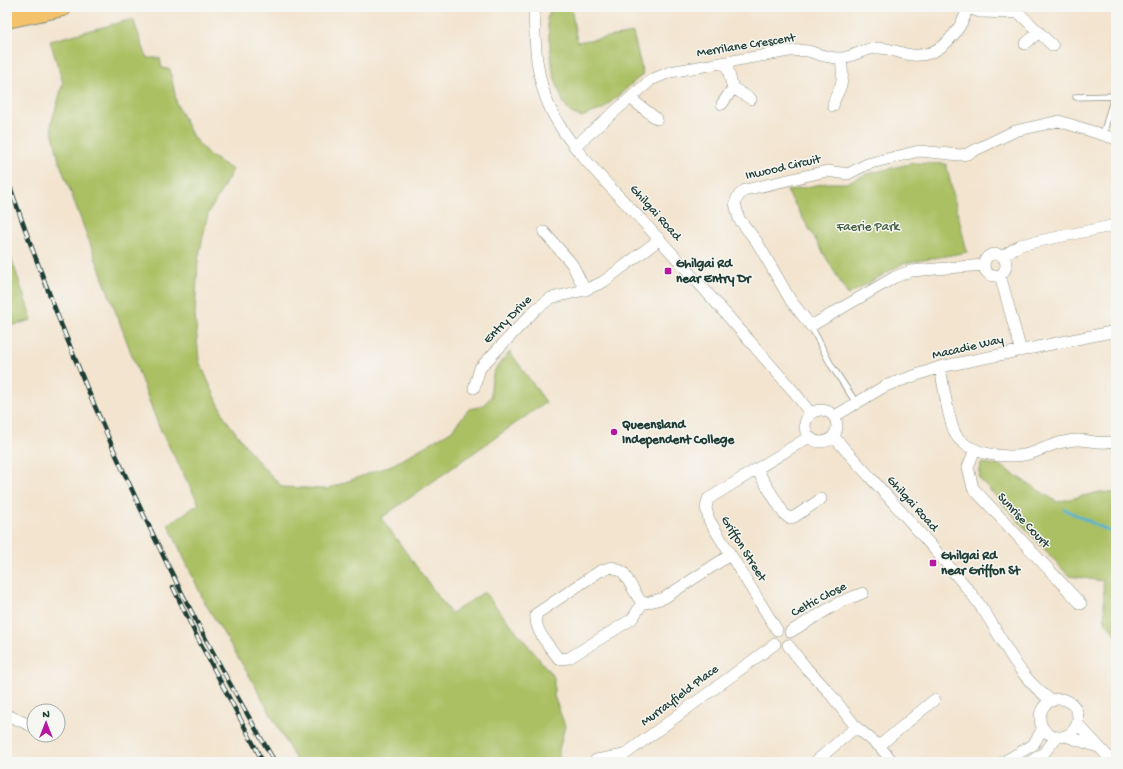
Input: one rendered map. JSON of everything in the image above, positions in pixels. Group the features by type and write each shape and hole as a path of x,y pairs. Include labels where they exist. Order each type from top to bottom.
{"main road":[{"path":"7,18 63,7"}],"street":[{"name":"Ghilgai Road","path":"534,7 536,56 542,87 555,119 575,146 660,239 795,393 810,413"},
{"name":"Merrilane Crescent","path":"575,146 651,80 670,72 789,51 806,51 829,57 841,58 870,48 880,48 913,55 925,55 937,51 951,39 968,8"},
{"path":"968,8 980,12 1019,13 1053,46"},
{"path":"1025,44 1039,32"},
{"path":"833,106 834,99 841,87 843,74 841,58"},
{"path":"726,63 733,88 751,99"},
{"path":"722,104 733,88"},
{"path":"630,98 657,119"},
{"name":"Inwood Circuit","path":"811,326 791,302 757,242 738,219 735,203 738,196 745,190 827,171 848,174 867,164 919,151 960,156 1015,131 1059,121 1116,139"},
{"path":"1003,256 1020,245 1116,225"},
{"path":"544,232 572,264 585,290"},
{"name":"Entry Drive","path":"474,388 480,368 536,309 551,298 585,290 603,282 660,239"},
{"path":"991,254 1003,256 1006,265 1005,270 1000,274 991,275 985,269 984,265 986,259 991,254"},
{"path":"811,326 895,278 911,271 984,265"},
{"path":"1000,274 1021,351"},
{"name":"Macadie Way","path":"835,416 885,386 940,368 1116,331"},
{"path":"940,368 953,428 958,438 975,449 990,454 1009,457 1026,455 1057,444 1077,440 1098,444 1116,441"},
{"path":"816,410 825,410 835,416 838,425 834,436 826,442 821,442 809,437 806,433 804,424 810,413 816,410"},
{"name":"Ghilgai Road","path":"834,436 945,561 975,599 1008,652 1048,704"},
{"name":"Griffon Street","path":"778,630 709,520 706,508 708,499 809,437"},
{"name":"Sunrise Court","path":"975,449 968,467 973,488 1081,604"},
{"path":"757,470 784,514 789,518 794,517 821,500"},
{"path":"642,604 623,572 612,567 600,571 536,614 535,621 546,642 559,658 569,658 632,619 642,604 664,598 730,555"},
{"name":"Celtic Close","path":"790,632 840,602 863,593"},
{"path":"784,629 790,632 791,640 788,645 782,647 776,644 773,637 778,630 784,629"},
{"name":"Murrayfield Place","path":"596,760 624,755 776,644"},
{"path":"788,645 807,670 828,691 856,727 879,746 893,762"},
{"path":"879,746 934,700"},
{"path":"1030,762 1044,753 1062,737 1075,729 1078,723 1078,717 1074,706 1064,700 1048,704 1040,718 1043,728 1051,736 1062,737 1098,748"},
{"path":"7,715 26,723"},
{"path":"1078,723 1098,748 1113,762"},
{"path":"815,762 856,727"},
{"path":"1003,762 1033,745 1043,728"}],"lane":[{"path":"1076,97 1115,97 1103,135"},
{"path":"811,326 831,365 857,404"}],"green space":[{"path":"553,7 571,7 577,42 633,33 643,74 603,109 581,117 571,113 563,102 553,73 547,18"},
{"path":"133,19 147,58 160,58 162,68 170,69 177,105 193,137 209,155 233,170 208,214 198,260 195,314 199,361 225,418 254,457 282,487 327,489 394,464 451,431 469,409 482,406 491,397 494,372 510,352 546,402 381,518 451,614 484,592 554,677 554,696 565,726 559,750 560,762 297,762 253,682 205,603 168,524 199,504 159,427 59,161 51,125 63,83 50,41"},
{"name":"Faerie Park","path":"913,163 946,164 967,252 902,264 848,295 787,191 826,183 846,183 867,174"},
{"path":"7,245 32,320 7,327"},
{"path":"981,463 999,465 1057,502 1100,492 1116,493 1116,575 1112,577 1116,576 1116,634 1105,622 1103,581 1069,576 979,478"}],"waterway":[{"path":"1064,509 1109,531 1116,531"}],"railway":[{"path":"7,178 63,329 126,477 160,550 197,622 275,762"},
{"path":"173,587 195,633 263,762"}],"place":[{"name":"Ghilgai Rd near Entry Dr","path":"668,271"},
{"name":"Queensland Independent College","path":"614,432"},
{"name":"Ghilgai Rd near Griffon St","path":"933,563"}]}
